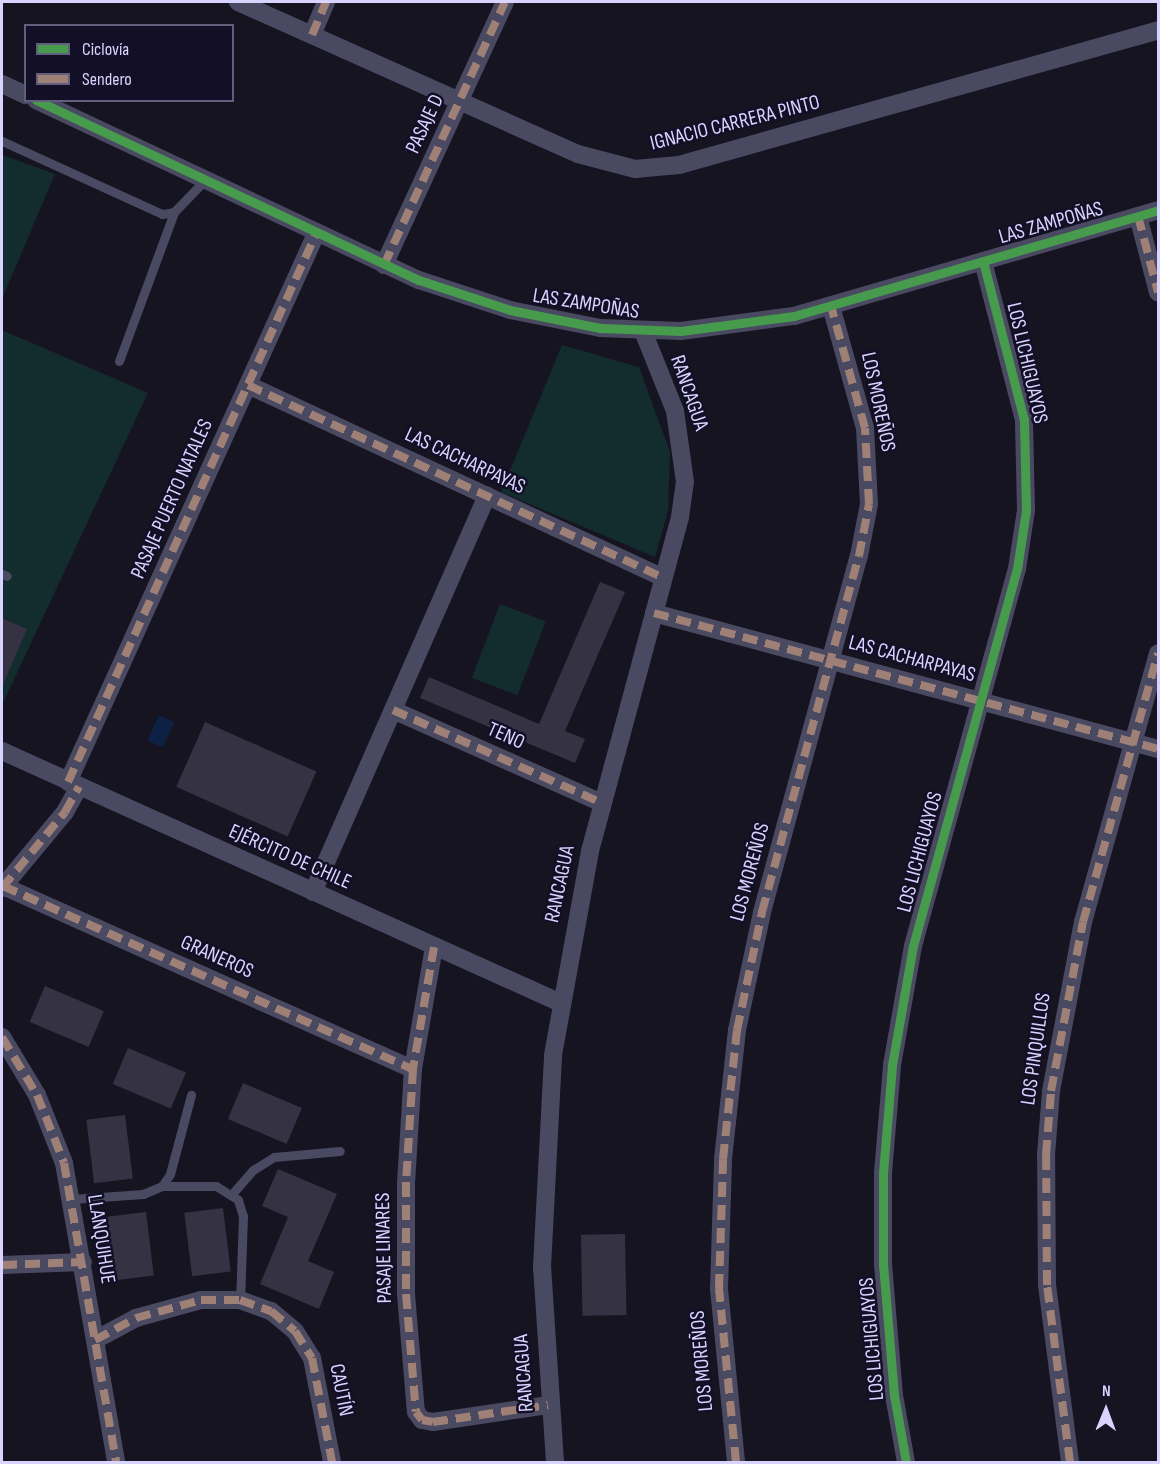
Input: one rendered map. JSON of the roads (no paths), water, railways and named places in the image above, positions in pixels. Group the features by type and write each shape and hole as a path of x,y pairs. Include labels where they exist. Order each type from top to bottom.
{"street":[{"name":"IGNACIO CARRERA PINTO","path":"238,2 597,162 657,169 1158,30"},
{"path":"312,35 326,2"},
{"name":"PASAJE D","path":"384,265 505,2"},
{"path":"2,84 24,94"},
{"name":"LAS ZAMPOÑAS","path":"40,102 384,265 510,310 643,331 719,329 831,306 1158,210"},
{"path":"1138,216 1158,292"},
{"name":"PASAJE PUERTO NATALES","path":"2,887 65,812 74,785 316,234"},
{"name":"LOS LICHIGUAYOS","path":"906,1462 894,1395 883,1265 885,1127 913,946 1017,569 1028,481 1018,390 983,261"},
{"name":"LOS MOREÑOS","path":"736,1462 719,1289 728,1094 748,970 865,531 870,478 860,404 831,306"},
{"name":"RANCAGUA","path":"555,1462 548,1404 542,1212 548,1106 561,1003 602,803 683,500 683,447 675,411 643,331"},
{"name":"LAS CACHARPAYAS","path":"248,385 663,578"},
{"path":"313,892 487,496"},
{"name":"LAS CACHARPAYAS","path":"654,613 1158,749"},
{"name":"LOS PINQUILLOS","path":"1070,1462 1047,1285 1046,1155 1051,1091 1073,964 1158,653"},
{"name":"TENO","path":"393,710 602,803"},
{"name":"EJÉRCITO DE CHILE","path":"2,751 561,1003"},
{"name":"GRANEROS","path":"2,887 413,1069"},
{"name":"PASAJE LINARES","path":"434,946 413,1069 406,1239 416,1412 422,1420 433,1422 548,1404"},
{"name":"LLANQUIHUE","path":"2,1037 52,1128 72,1199 116,1462"},
{"path":"2,1265 82,1262"},
{"path":"95,1340 136,1318 178,1304 240,1300"},
{"name":"CAUTÍN","path":"240,1300 271,1311 295,1331 316,1373 332,1462"}],"lane":[{"path":"2,141 150,211 174,213"},
{"path":"119,362 174,213 204,181"},
{"path":"162,1186 170,1174 191,1095"},
{"path":"232,1194 253,1170 274,1157 340,1151"},
{"path":"72,1199 143,1194 162,1186 216,1186 232,1194 243,1216 240,1300"}],"water":[{"path":"159,715 174,722 163,748 147,740"}]}
